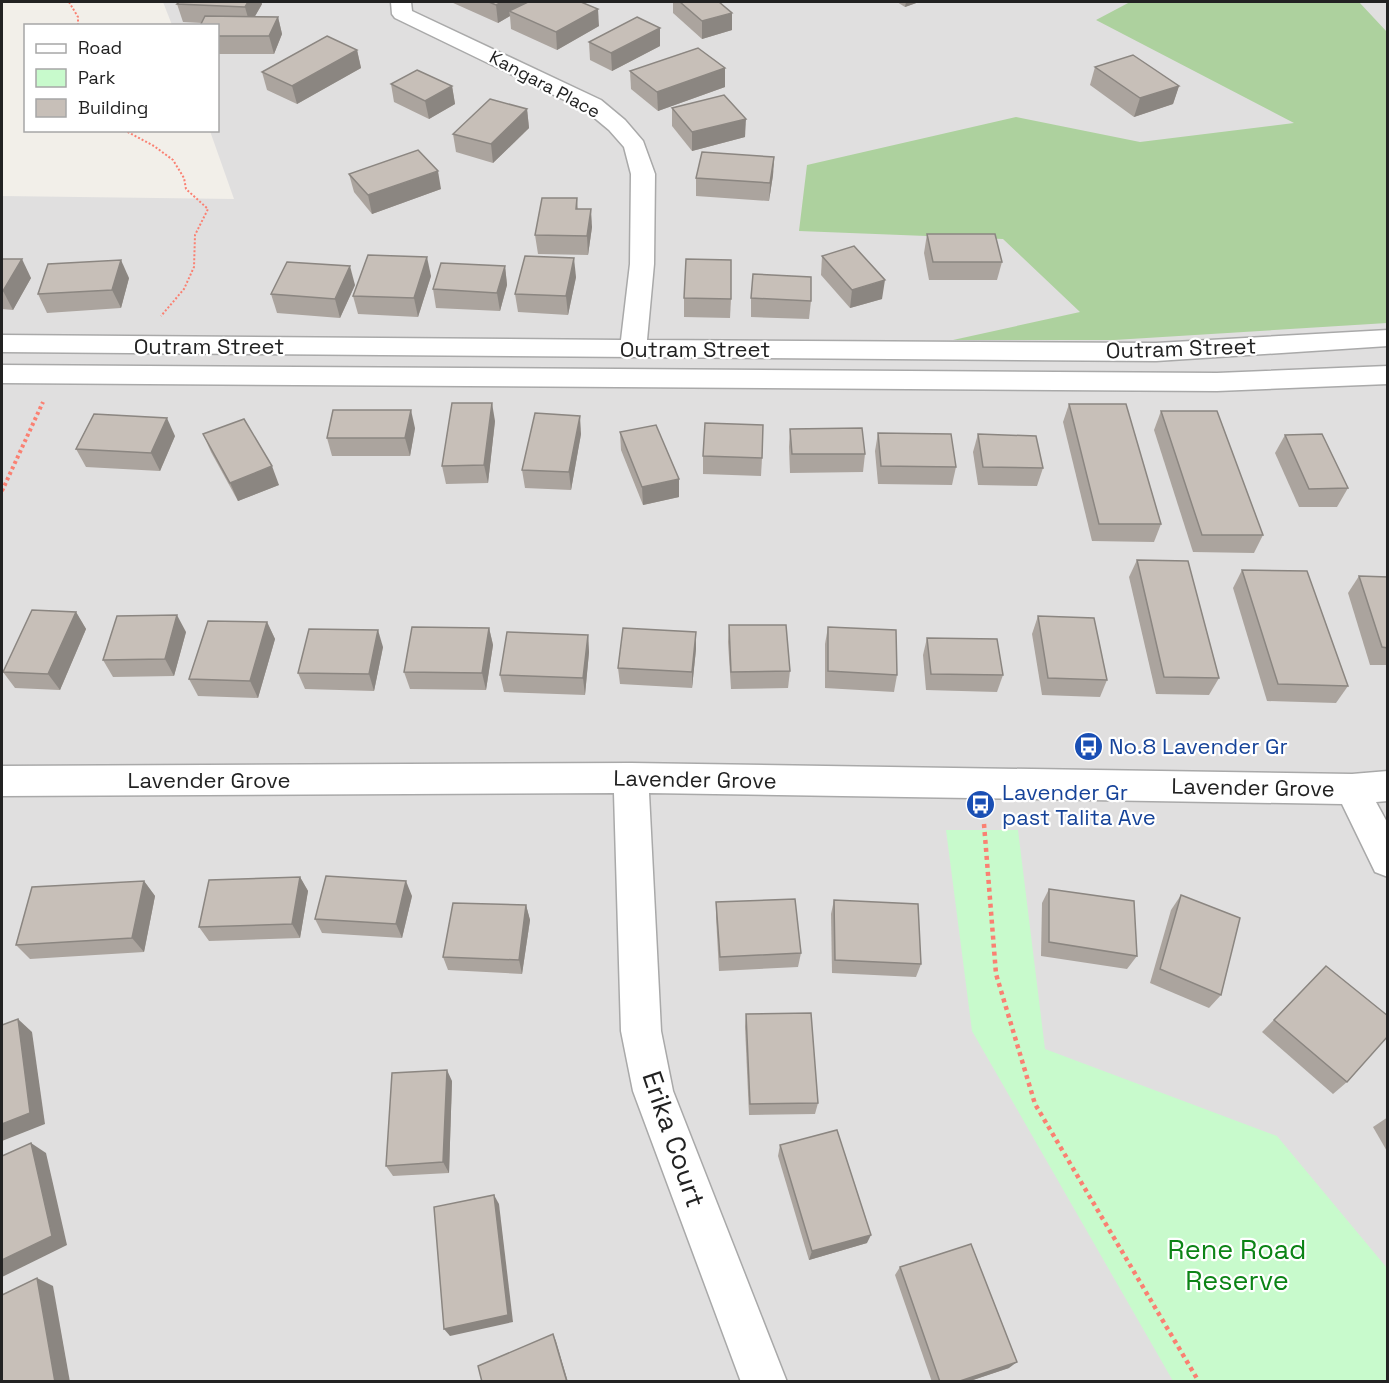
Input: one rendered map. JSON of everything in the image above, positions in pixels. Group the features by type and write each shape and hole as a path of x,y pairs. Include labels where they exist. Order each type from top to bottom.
{"street":[{"name":"Kangara Place","path":"401,2 402,14 593,105 617,125 635,146 643,174 643,197 642,264 633,349"},
{"name":"Outram Street","path":"2,344 1156,352 1388,338"},
{"name":"Outram Street","path":"2,374 1205,382 1388,375"},
{"name":"Lavender Grove","path":"2,781 631,778 1352,789 1388,786"},
{"name":"Erika Court","path":"631,778 641,1031 653,1090 764,1382"},
{"path":"1352,789 1388,861"}],"path":[{"path":"69,2 78,17 78,24"},
{"path":"128,132 169,155 186,178 186,189 208,209 195,236 194,267 184,290 161,316 143,329 136,345"},
{"path":"2,491 55,374"},
{"path":"984,824 996,974 1035,1104 1199,1382"}],"shaded area":[{"path":"163,2 1387,2 1387,1381 2,1382 2,196 234,199 210,132 219,132 219,24 172,24"}],"green space":[{"path":"1130,2 1359,2 1387,32 1387,323 1114,340 953,340 1080,312 1003,239 799,231 807,165 1016,117 1140,142 1294,123 1096,20"},
{"name":"Rene Road Reserve","path":"946,830 1018,830 1045,1049 1277,1136 1387,1268 1387,1381 1173,1381 972,1031"}],"building":[{"path":"179,2 248,2 245,7 177,4"},
{"path":"528,2 581,2 598,9 556,32 509,11"},
{"path":"680,2 719,2 732,13 702,21"},
{"path":"205,16 278,17 269,36 219,36 219,24 201,24"},
{"path":"637,17 660,28 611,53 589,42"},
{"path":"327,36 357,50 292,86 262,72"},
{"path":"698,48 725,68 657,92 630,71"},
{"path":"1133,55 1179,86 1140,98 1095,67"},
{"path":"417,70 452,86 425,101 391,84"},
{"path":"724,95 746,119 692,132 672,108"},
{"path":"490,99 527,109 491,144 453,134"},
{"path":"418,150 438,171 368,195 349,174"},
{"path":"702,152 774,157 770,183 696,178"},
{"path":"542,198 577,198 576,209 591,209 587,236 535,235"},
{"path":"927,234 995,234 1002,262 933,262"},
{"path":"854,246 885,280 852,290 822,256"},
{"path":"368,255 427,257 414,298 353,296"},
{"path":"525,256 574,258 566,296 515,294"},
{"path":"2,259 22,259 3,291 2,291"},
{"path":"686,259 731,260 731,299 684,298"},
{"path":"121,260 112,290 38,294 48,264"},
{"path":"287,262 350,266 335,299 271,294"},
{"path":"441,263 505,266 497,293 433,289"},
{"path":"753,274 811,277 811,301 751,298"},
{"path":"452,403 492,403 484,465 442,466"},
{"path":"1069,404 1126,404 1161,524 1099,524"},
{"path":"333,410 411,410 405,438 327,438"},
{"path":"1161,411 1217,411 1263,535 1202,535"},
{"path":"535,413 580,416 569,472 522,470"},
{"path":"94,414 167,418 151,453 76,449"},
{"path":"244,419 272,466 230,483 203,434"},
{"path":"705,423 763,425 762,458 703,456"},
{"path":"656,425 679,479 642,487 620,432"},
{"path":"862,428 865,454 792,454 790,429"},
{"path":"878,433 951,434 956,467 881,466"},
{"path":"978,434 1036,436 1043,468 983,467"},
{"path":"1322,434 1348,488 1309,489 1285,435"},
{"path":"1137,560 1188,561 1219,678 1164,677"},
{"path":"1242,570 1307,571 1348,686 1278,684"},
{"path":"1359,576 1388,577 1388,648 1382,647"},
{"path":"32,610 76,612 48,674 3,672"},
{"path":"177,615 165,659 103,660 117,616"},
{"path":"1038,616 1094,618 1107,680 1048,678"},
{"path":"208,621 267,622 250,681 189,679"},
{"path":"729,625 786,625 790,671 731,672"},
{"path":"412,627 489,628 482,673 404,672"},
{"path":"828,627 896,630 897,675 828,671"},
{"path":"623,628 696,632 692,672 618,668"},
{"path":"309,629 378,630 369,674 298,673"},
{"path":"507,632 588,635 583,678 500,675"},
{"path":"927,638 997,639 1003,675 931,674"},
{"path":"326,876 406,881 396,924 315,919"},
{"path":"300,877 292,924 199,927 209,880"},
{"path":"144,881 132,938 16,945 32,887"},
{"path":"1049,889 1134,901 1137,956 1049,942"},
{"path":"1181,895 1240,918 1221,995 1160,969"},
{"path":"795,899 801,953 720,957 716,902"},
{"path":"834,900 918,904 921,964 835,960"},
{"path":"453,903 526,905 519,960 443,957"},
{"path":"1326,966 1388,1016 1388,1036 1347,1082 1274,1020"},
{"path":"811,1013 818,1103 750,1104 746,1014"},
{"path":"18,1019 30,1113 2,1124 2,1025"},
{"path":"447,1070 443,1162 386,1166 392,1073"},
{"path":"837,1130 871,1235 812,1251 780,1145"},
{"path":"31,1143 52,1236 2,1260 2,1156"},
{"path":"494,1195 508,1315 444,1329 434,1207"},
{"path":"971,1244 1017,1362 957,1382 940,1382 900,1267"},
{"path":"37,1278 55,1382 2,1382 2,1295"},
{"path":"553,1334 567,1382 482,1382 478,1366"}],"place":[{"name":"No.8 Lavender Gr","path":"1088,746"},
{"name":"Lavender Gr past Talita Ave","path":"981,805"}]}
